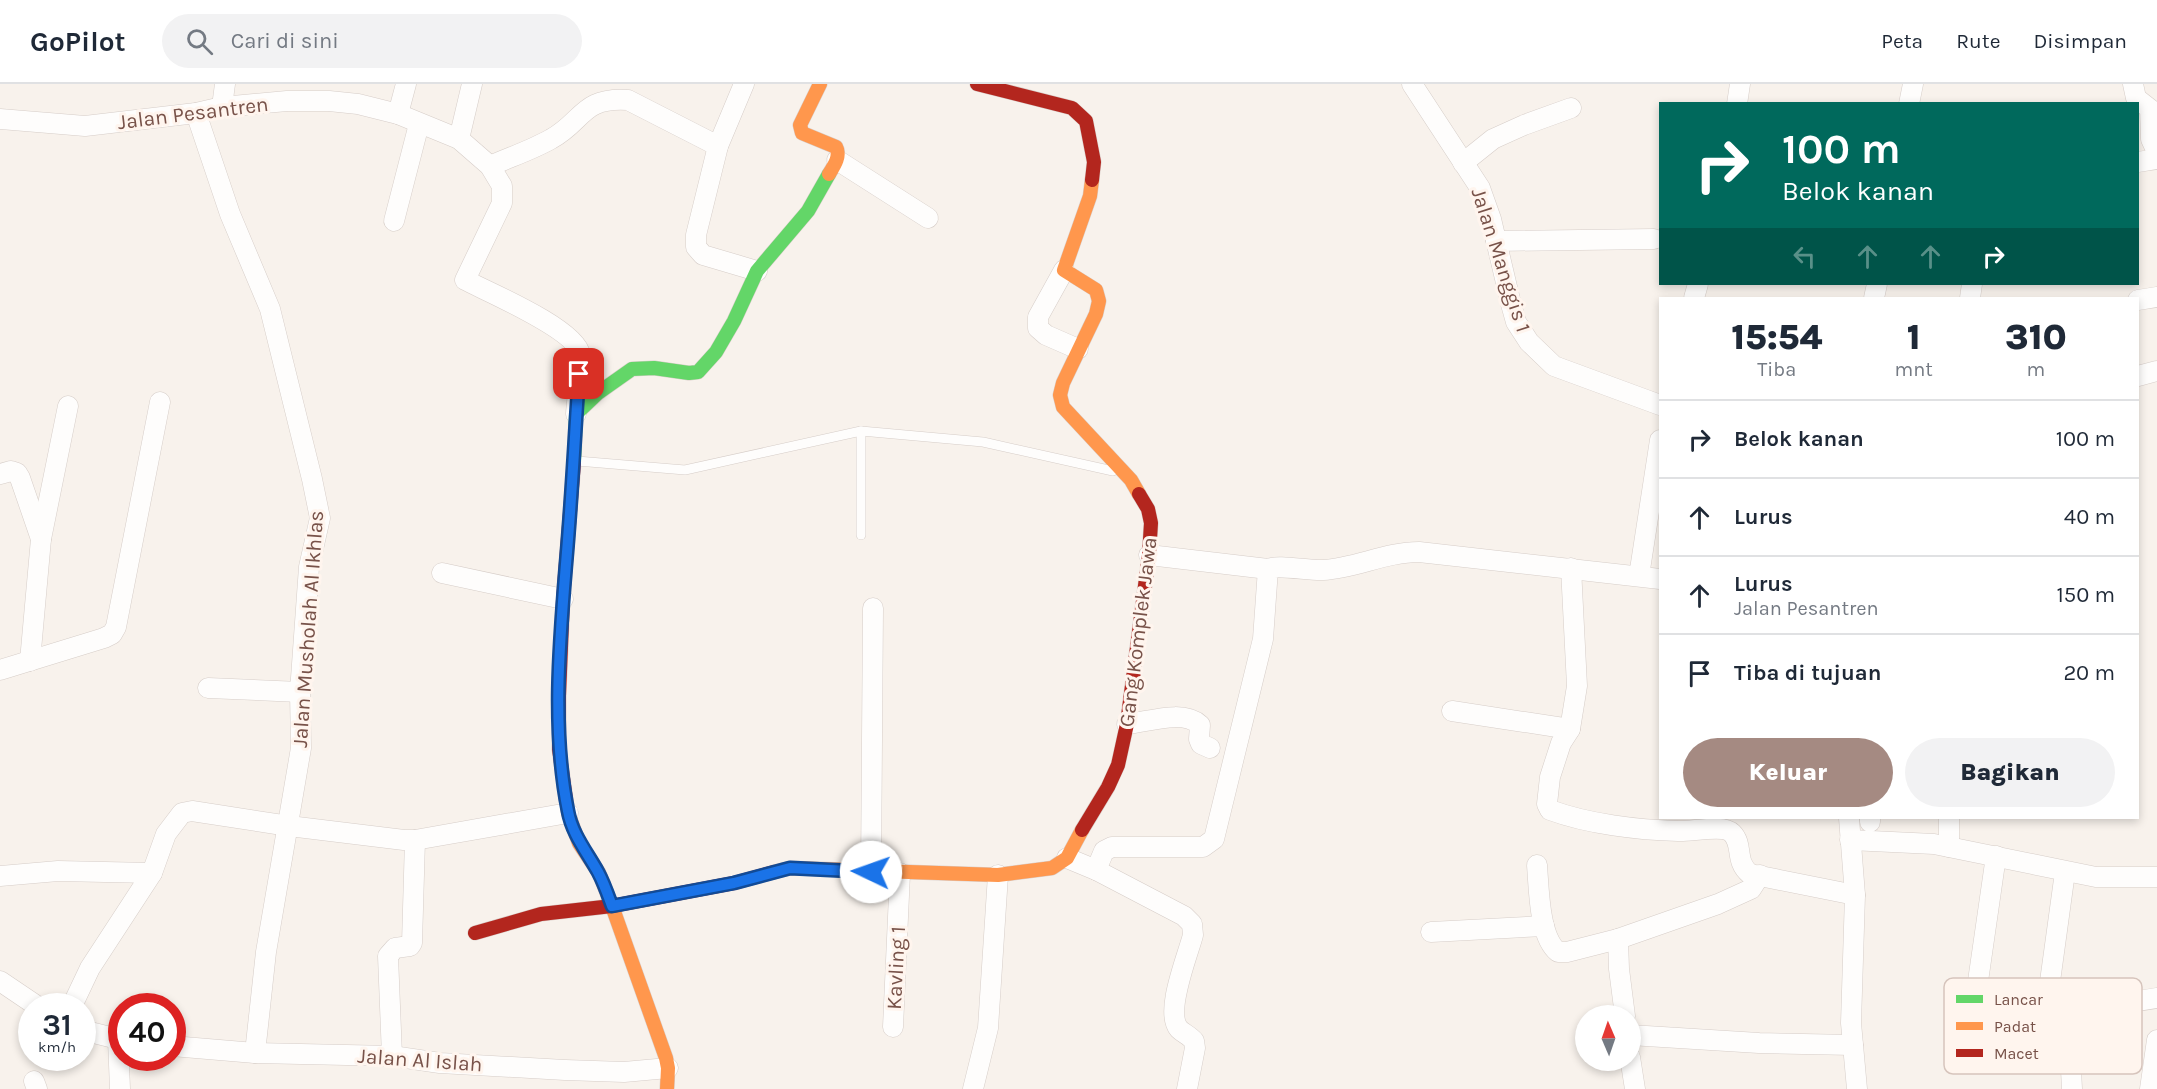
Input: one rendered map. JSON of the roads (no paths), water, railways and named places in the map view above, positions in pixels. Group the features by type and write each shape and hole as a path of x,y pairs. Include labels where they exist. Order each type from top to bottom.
{"street":[{"path":"222,107 225,84"},
{"path":"398,114 406,84"},
{"path":"459,139 472,84"},
{"path":"744,84 718,146 696,235 696,247 703,255 757,271"},
{"path":"667,1089 668,1068 629,950 598,873 579,843 568,813 560,749 559,696 563,599 576,414 598,393 632,369 654,368 689,373 698,372 716,352 734,321 757,271 808,211 837,160 836,147 802,132 801,129 800,124 820,84"},
{"path":"976,84 1072,108 1086,121 1094,162 1090,196 1064,270 1038,317 1038,328 1046,335 1077,349"},
{"name":"Jalan Manggis 1","path":"1412,84 1487,203 1508,294 1516,322 1522,332 1540,354 1554,366 1659,405"},
{"path":"1909,102 1913,84"},
{"path":"2133,84 2136,98 2154,109 2151,139 2157,152"},
{"name":"Jalan Pesantren","path":"0,119 85,126 196,113 288,92 329,101 358,104 398,114 459,139 490,166 502,186 502,203 465,279 554,325 577,344 580,354 576,414"},
{"path":"490,166 552,139 587,108 598,102 615,99 630,92 718,146"},
{"path":"1463,163 1493,139 1571,108"},
{"name":"Jalan Musholah Al Ikhlas","path":"196,113 230,214 270,309 320,518 309,567 300,692 300,748 289,826 266,952 255,1053"},
{"path":"394,221 419,124"},
{"path":"2139,162 2157,159"},
{"path":"837,160 928,218"},
{"path":"1496,241 1654,239"},
{"name":"Gang Komplek Jawa","path":"1064,270 1096,290 1099,301 1096,314 1077,349 1063,383 1060,395 1063,407 1126,474 1148,509 1151,523 1149,555 1127,724 1118,765 1067,858"},
{"path":"2139,300 2157,297"},
{"path":"2139,376 2157,371"},
{"path":"0,670 112,634 116,627 160,402"},
{"path":"30,660 41,539 68,406"},
{"path":"1639,576 1659,446"},
{"path":"0,474 11,471 16,472 20,477 41,539"},
{"path":"1149,555 1268,568 1273,566 1324,570 1407,552 1659,579"},
{"path":"1096,870 1104,852 1112,847 1203,847 1214,839 1263,639 1268,568"},
{"path":"1571,568 1577,686 1570,729 1561,742 1552,767 1547,804 1550,810 1622,826 1679,831 1714,829 1731,832 1736,839 1742,867 1750,874 1855,894"},
{"path":"442,573 563,599"},
{"path":"871,872 873,608"},
{"path":"208,688 300,692"},
{"path":"1452,711 1570,729"},
{"path":"1127,724 1172,717 1190,718 1200,725 1201,744 1210,748"},
{"path":"78,993 90,968 152,873 166,834 182,813 192,811 381,838 415,840 568,813"},
{"path":"1849,819 1855,894 1851,1023 1857,1089"},
{"path":"1948,819 1948,847"},
{"path":"392,1056 388,956 395,948 410,946 412,943 415,840"},
{"path":"1851,840 1934,844 2096,878 2157,877"},
{"path":"1978,978 1996,856"},
{"path":"475,933 542,914 612,906 734,883 790,868 998,875 1052,868 1067,858 1096,870 1184,916 1191,924 1193,935 1175,998 1175,1011 1180,1029 1194,1041 1195,1048 1187,1089"},
{"path":"1537,865 1544,926 1547,936 1558,952 1618,939 1718,904 1751,889 1760,875"},
{"path":"0,876 58,871 152,873"},
{"path":"2050,978 2065,872"},
{"name":"Kavling 1","path":"893,1027 900,873"},
{"path":"973,1089 988,1028 998,875"},
{"path":"1431,932 1544,926"},
{"path":"1618,939 1624,1005"},
{"path":"0,981 18,993"},
{"path":"2142,1000 2157,998"},
{"path":"1641,1036 1853,1045"},
{"path":"2150,1089 2157,1040"},
{"name":"Jalan Al Islah","path":"186,1047 255,1053 392,1056 440,1063 577,1070 624,1072 668,1068"},
{"path":"120,1071 120,1089"},
{"path":"1632,1071 1635,1089"},
{"path":"2071,1074 2072,1089"}],"lane":[{"path":"861,431 861,535"},
{"path":"574,461 685,470 861,431 983,442 1126,474"}]}
